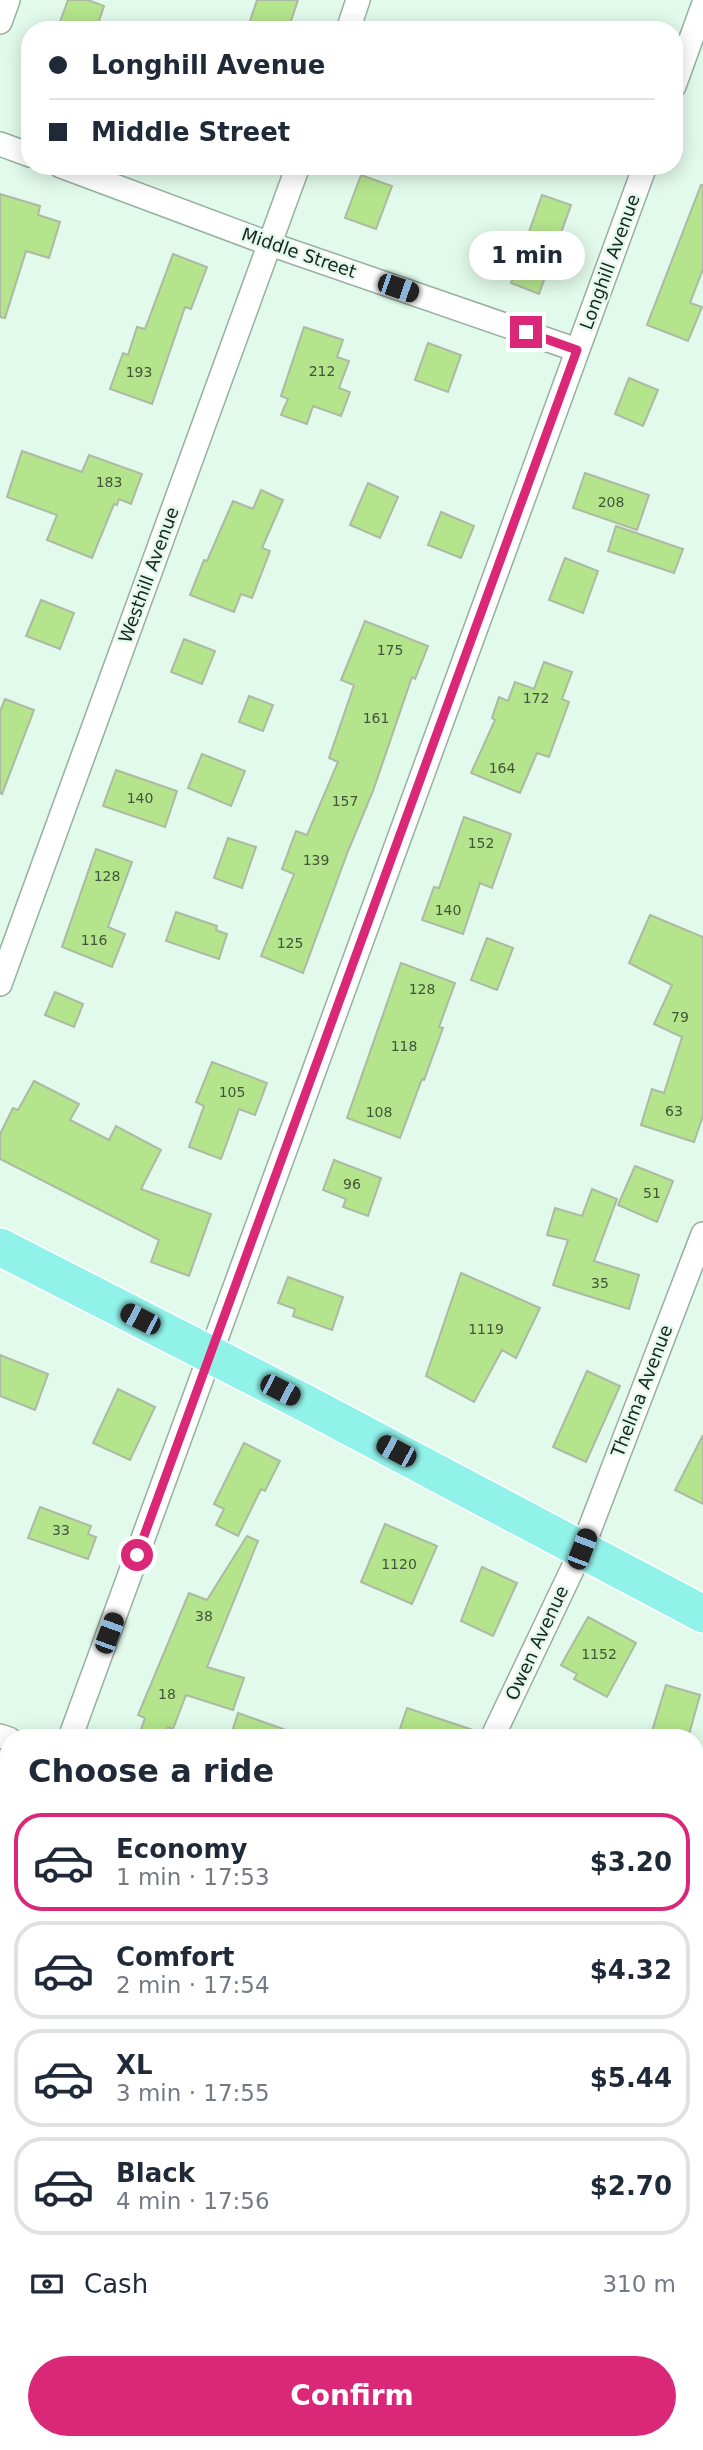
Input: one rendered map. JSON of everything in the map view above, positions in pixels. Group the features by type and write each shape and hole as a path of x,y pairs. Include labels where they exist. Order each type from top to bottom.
{"main road":[{"path":"0,1247 211,1354 703,1614"}],"street":[{"path":"0,22 8,0"},
{"path":"351,21 358,0"},
{"path":"683,61 703,6"},
{"path":"0,144 21,152"},
{"name":"Middle Street","path":"85,175 270,244 577,350"},
{"name":"Westhill Avenue","path":"0,984 295,175"},
{"name":"Longhill Avenue","path":"74,1729 642,175"},
{"name":"Thelma Avenue","path":"582,1549 703,1234"},
{"name":"Owen Avenue","path":"496,1729 582,1549"}],"building":[{"path":"68,0 88,0 104,6 99,21 60,21"},
{"path":"257,0 298,0 291,21 250,21"},
{"path":"361,175 392,186 376,229 345,218"},
{"path":"701,185 703,269 690,303 702,307 688,341 647,325"},
{"path":"0,194 40,206 38,215 60,222 49,258 26,251 5,318 0,317"},
{"path":"542,195 571,205 539,294 511,283"},
{"path":"173,254 207,267 191,309 185,307 152,404 110,389 123,353 128,355 137,327 145,329"},
{"path":"304,327 343,340 337,357 349,361 339,388 350,392 341,416 313,406 307,424 281,415 288,399 281,396"},
{"path":"428,343 461,355 448,392 415,380"},
{"path":"629,378 658,390 643,426 615,414"},
{"path":"22,451 82,472 89,455 142,474 131,504 119,499 117,505 114,504 92,558 47,540 57,515 7,497"},
{"path":"585,473 649,495 637,530 573,508"},
{"path":"368,483 398,497 380,538 350,525"},
{"path":"261,490 283,500 262,548 270,551 252,598 241,594 234,612 190,595 233,501 253,509"},
{"path":"441,512 474,526 461,558 428,545"},
{"path":"616,526 683,549 674,573 608,551"},
{"path":"565,558 598,571 583,613 549,600"},
{"path":"41,600 74,613 60,649 26,636"},
{"path":"365,621 428,646 415,679 412,677 373,791 303,973 261,956 294,874 282,869 296,831 307,835 338,762 329,758 354,685 341,680"},
{"path":"184,639 215,651 202,684 171,672"},
{"path":"544,662 572,672 562,699 569,702 549,757 537,753 520,793 471,773 495,720 492,718 499,697 508,701 515,682 534,689"},
{"path":"249,696 273,705 263,731 239,722"},
{"path":"5,699 34,710 2,794 0,711"},
{"path":"202,754 245,771 231,806 188,788"},
{"path":"116,770 177,791 165,827 103,806"},
{"path":"464,817 511,834 492,888 480,883 463,934 422,920 434,887 439,888"},
{"path":"228,838 256,847 242,888 214,878"},
{"path":"96,849 132,862 108,927 125,934 112,967 62,947"},
{"path":"176,912 217,926 216,930 227,934 219,959 166,941"},
{"path":"650,915 703,937 703,1116 694,1142 641,1125 652,1089 664,1093 682,1037 654,1024 672,985 629,963"},
{"path":"487,938 513,948 497,990 471,980"},
{"path":"401,963 455,983 439,1027 443,1028 400,1138 347,1118"},
{"path":"55,992 83,1004 74,1027 45,1015"},
{"path":"212,1062 267,1083 255,1115 239,1109 221,1159 189,1147 204,1106 196,1102"},
{"path":"34,1081 79,1104 70,1120 109,1140 116,1126 161,1150 141,1189 211,1214 189,1276 151,1262 159,1240 0,1159 0,1134 13,1108 18,1110"},
{"path":"334,1160 381,1178 368,1216 343,1207 346,1199 323,1190"},
{"path":"635,1166 673,1181 657,1222 618,1205"},
{"path":"592,1189 617,1199 594,1261 639,1275 629,1309 553,1285 568,1240 547,1235 555,1208 582,1216"},
{"path":"461,1273 540,1308 516,1358 502,1350 474,1402 426,1376"},
{"path":"288,1277 343,1297 332,1330 293,1316 295,1309 278,1303"},
{"path":"0,1355 48,1374 35,1410 0,1396"},
{"path":"587,1371 620,1386 586,1462 553,1447"},
{"path":"118,1389 155,1407 130,1460 93,1443"},
{"path":"703,1435 703,1504 675,1490"},
{"path":"244,1443 280,1461 265,1491 261,1489 238,1536 216,1525 224,1509 214,1504"},
{"path":"40,1507 91,1526 88,1534 96,1537 88,1559 28,1538"},
{"path":"385,1524 437,1546 412,1604 361,1582"},
{"path":"247,1536 258,1541 207,1667 244,1678 233,1710 186,1695 173,1729 141,1729 145,1718 138,1715 189,1593 207,1600"},
{"path":"482,1567 517,1583 493,1636 461,1621"},
{"path":"588,1617 636,1643 607,1697 574,1679 577,1674 561,1665"},
{"path":"666,1685 700,1695 691,1729 653,1729"},
{"path":"407,1708 470,1729 400,1729"},
{"path":"238,1713 283,1729 233,1729"}],"route":[{"path":"137,1555 577,350 526,332"}]}
